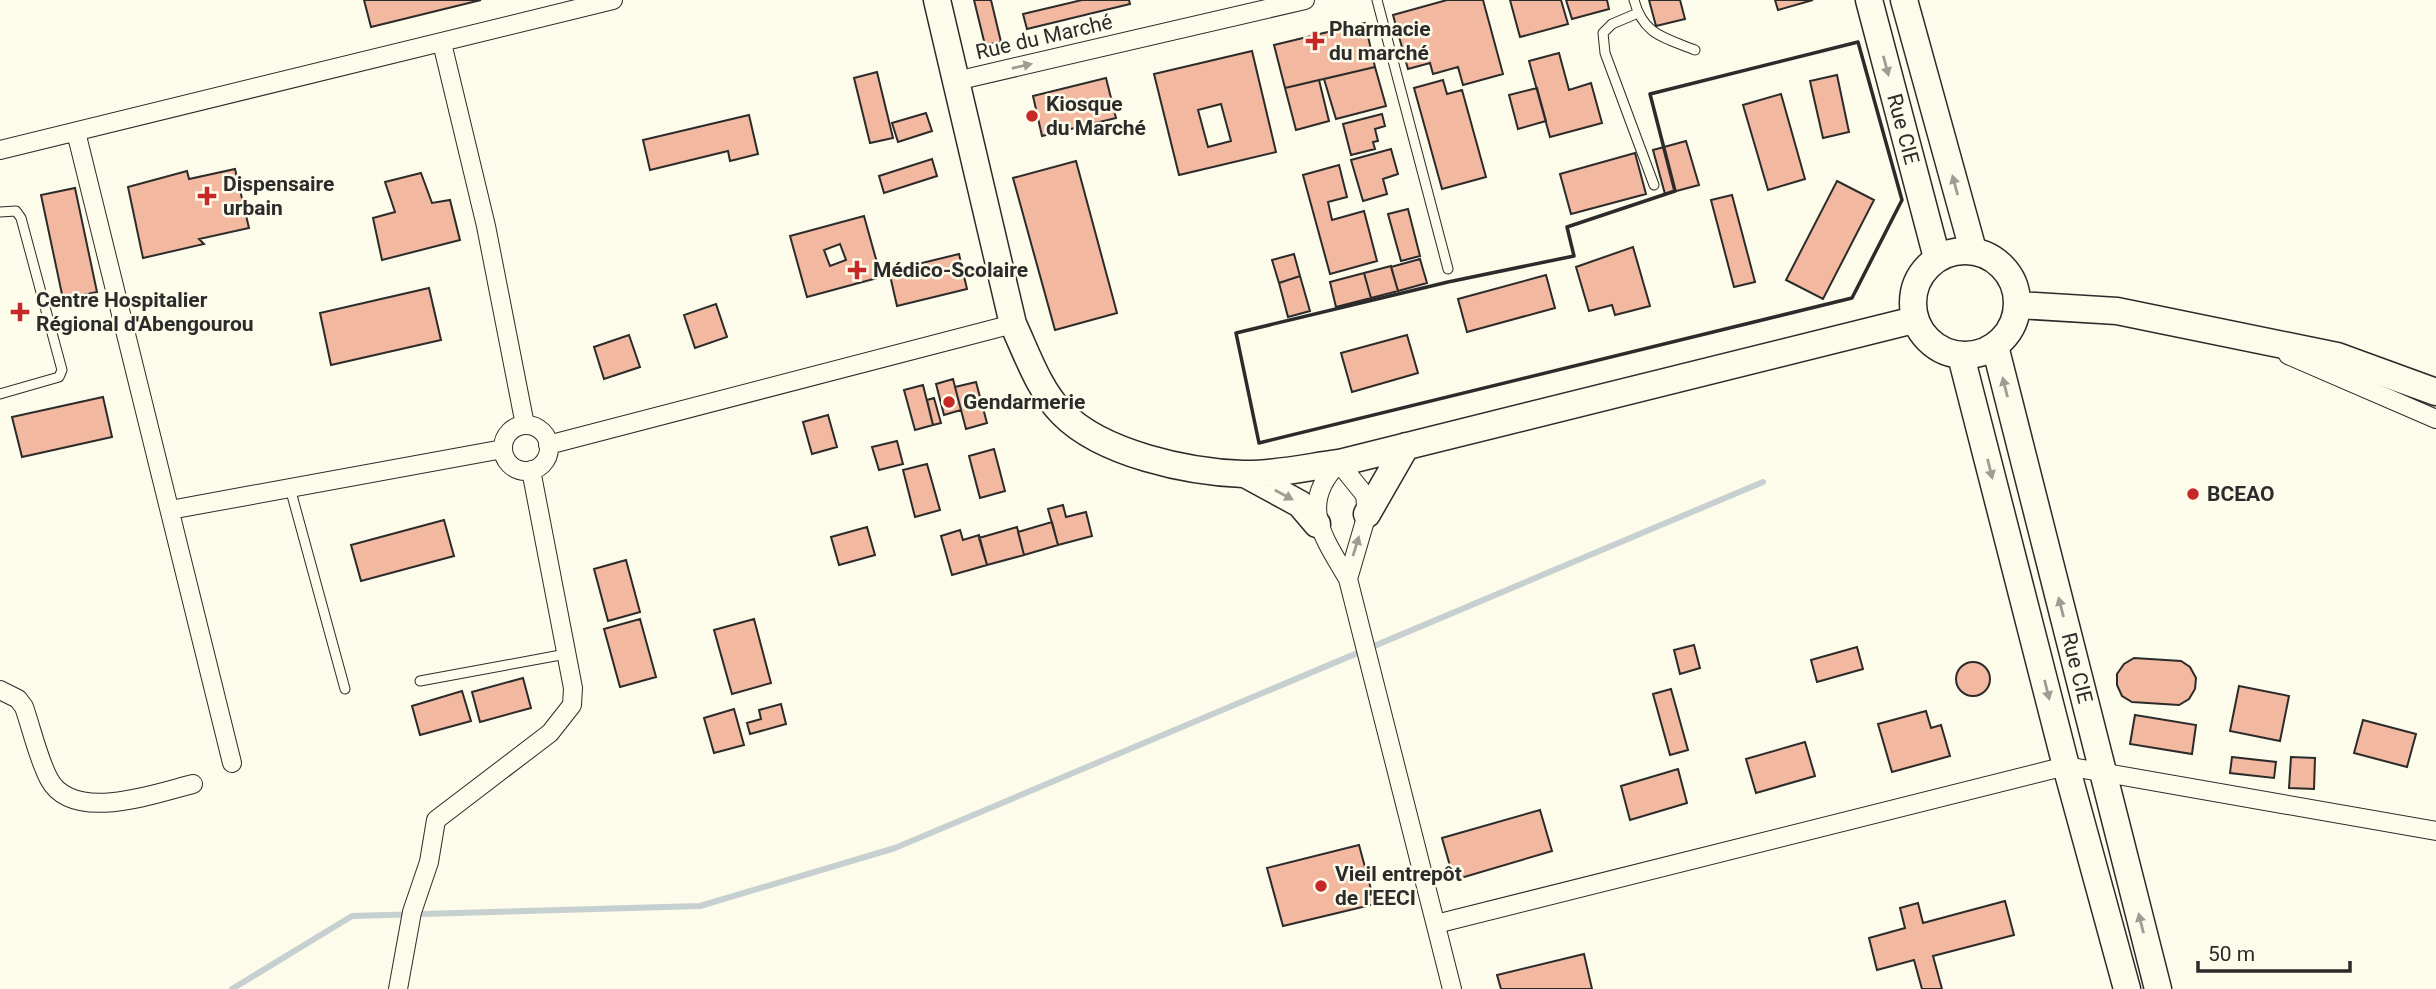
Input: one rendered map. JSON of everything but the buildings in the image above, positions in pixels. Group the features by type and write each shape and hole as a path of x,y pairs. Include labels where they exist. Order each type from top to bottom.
{"street":[{"path":"0,150 613,0"},
{"path":"937,0 1013,324 1036,374 1062,413 1097,440 1138,454 1194,469 1245,474 1339,463 1914,320"},
{"name":"Rue du Marché","path":"956,81 1305,0"},
{"name":"Rue CIE","path":"1869,0 1937,258"},
{"name":"Rue CIE","path":"1904,0 1973,250"},
{"path":"442,43 486,226 525,425"},
{"path":"76,132 232,763"},
{"path":"1973,250 1997,260 2013,280 2018,305 2012,328 1995,346 1979,354 1961,356 1932,345 1914,320 1912,296 1920,274 1937,258 1955,251 1973,250"},
{"path":"2018,305 2117,311 2337,356 2436,392"},
{"path":"548,446 1013,324"},
{"path":"2249,338 2436,419"},
{"name":"Rue CIE","path":"1995,346 2158,989"},
{"name":"Rue CIE","path":"1961,356 2066,766 2127,989"},
{"path":"525,425 541,430 548,446 545,460 531,470 515,468 509,464 503,449 505,438 511,430 525,425"},
{"path":"1348,579 1367,514 1406,446"},
{"path":"170,510 503,449"},
{"path":"1339,463 1365,495 1367,514"},
{"path":"1317,524 1318,498 1326,475 1339,463"},
{"path":"398,989 412,912 429,862 436,820 561,722 572,705 573,688 531,470"},
{"path":"1245,474 1300,504 1317,524 1348,579 1452,989"},
{"path":"0,690 18,699 24,707 50,780 68,797 96,804 110,803 193,785"},
{"path":"1436,924 2066,766 2103,770 2436,831"}],"lane":[{"path":"1377,0 1448,269"},
{"path":"1634,0 1638,13 1653,33 1695,50"},
{"path":"1638,13 1612,24 1603,33 1605,53 1654,185"},
{"path":"0,212 16,211 22,218 62,370 59,377 0,394"},
{"path":"290,488 345,689"},
{"path":"419,681 566,654"}],"waterway":[{"path":"232,989 352,916 700,906 895,848 1763,482"}],"wall":[{"path":"1858,42 1902,200 1852,298 1259,443 1236,333 1448,282 1574,256 1567,227 1675,191 1650,94 1858,42"}],"place":[{"name":"Pharmacie du marché","path":"1315,41"},
{"name":"Kiosque du Marché","path":"1032,116"},
{"name":"Dispensaire urbain","path":"207,196"},
{"name":"Médico-Scolaire","path":"857,270"},
{"name":"Centre Hospitalier Régional d'Abengourou","path":"20,312"},
{"name":"Gendarmerie","path":"949,402"},
{"name":"BCEAO","path":"2193,494"},
{"name":"Vieil entrepôt de l'EECI","path":"1321,886"}]}
